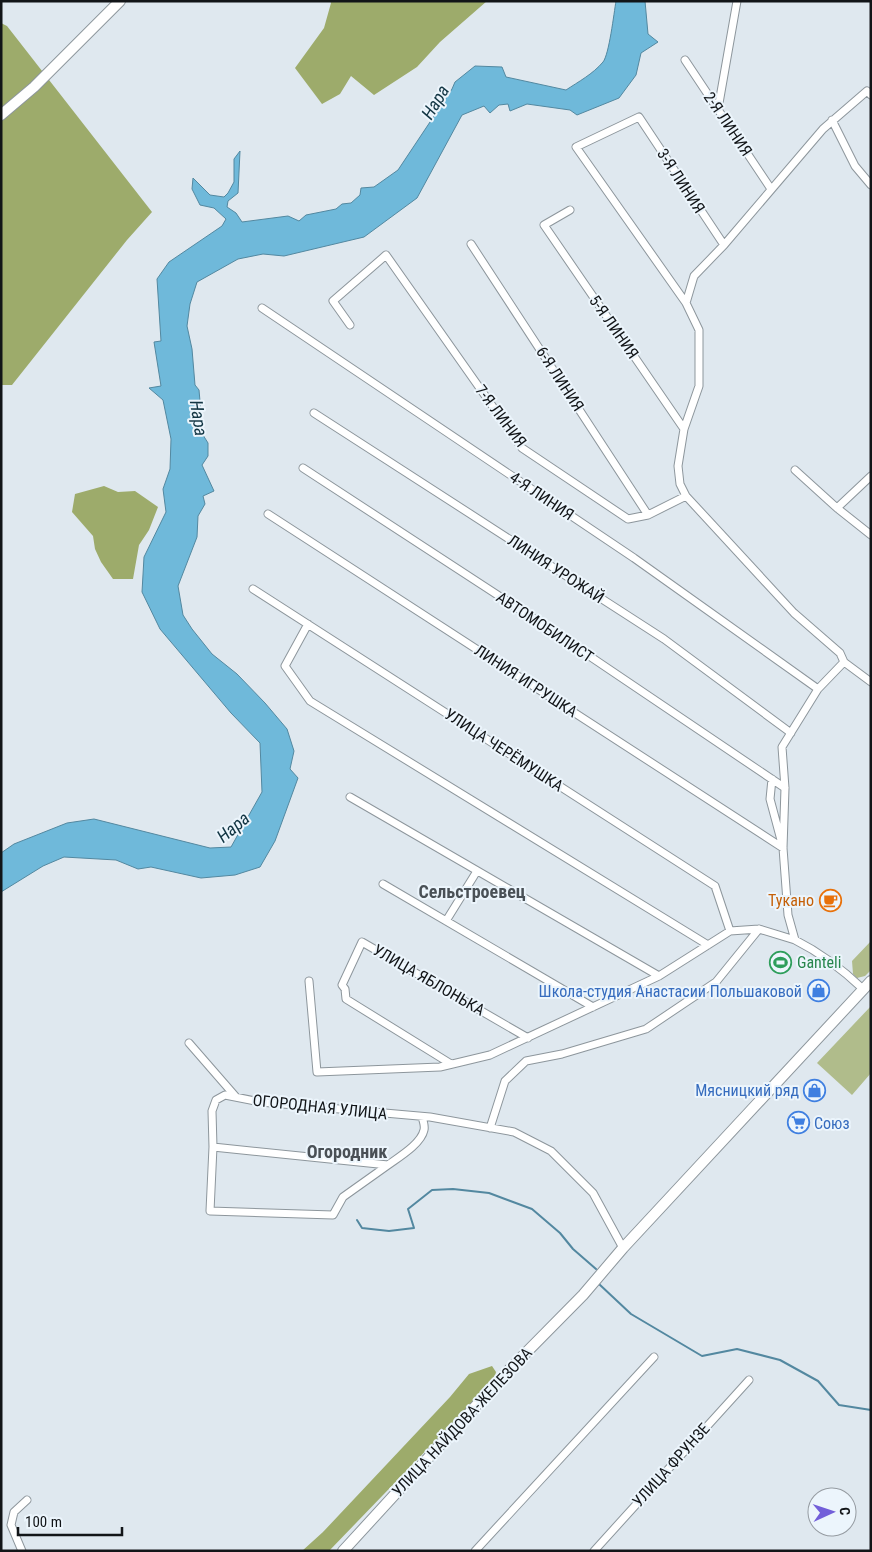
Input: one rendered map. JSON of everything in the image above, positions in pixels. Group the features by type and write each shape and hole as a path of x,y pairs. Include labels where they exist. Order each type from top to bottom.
{"main road":[{"path":"1,115 34,87 120,1"},
{"path":"623,1248 871,981"},
{"name":"УЛИЦА НАЙДОВА-ЖЕЛЕЗОВА","path":"343,1551 506,1373 582,1295 623,1248"}],"street":[{"path":"718,109 737,1"},
{"name":"2-Я ЛИНИЯ","path":"686,60 771,189"},
{"path":"869,93 832,120 724,245 694,276 686,304 699,330 699,386 684,429 678,466 680,484 686,496 794,613 840,653 844,662 871,682"},
{"name":"3-Я ЛИНИЯ","path":"686,304 576,147 639,117 724,245"},
{"path":"832,120 855,166 871,185"},
{"name":"5-Я ЛИНИЯ","path":"570,210 544,226 684,429"},
{"name":"6-Я ЛИНИЯ","path":"471,244 648,515"},
{"name":"7-Я ЛИНИЯ","path":"350,325 333,301 386,255 522,448 628,519 648,515 686,496"},
{"name":"4-Я ЛИНИЯ","path":"262,308 634,558 818,689"},
{"name":"ЛИНИЯ УРОЖАЙ","path":"314,413 664,639 791,734"},
{"name":"АВТОМОБИЛИСТ","path":"303,468 545,626 785,788"},
{"path":"795,470 837,508 871,535"},
{"path":"837,508 871,476"},
{"name":"ЛИНИЯ ИГРУШКА","path":"268,514 783,848"},
{"name":"УЛИЦА ЧЕРЁМУШКА","path":"253,589 715,886 730,931"},
{"path":"308,624 285,666 310,701 708,945"},
{"path":"795,940 788,914 783,848 785,788 782,748 818,689 844,662"},
{"path":"772,779 770,799 783,848"},
{"path":"350,797 659,976"},
{"path":"446,921 477,870"},
{"path":"383,884 593,1007"},
{"path":"490,1128 505,1081 526,1061 562,1054 646,1028 716,982 759,928"},
{"path":"309,980 316,1072 440,1066 490,1056 659,976 730,931 759,928 795,940 814,950 844,971 863,989"},
{"name":"УЛИЦА ЯБЛОНЬКА","path":"451,1064 346,1000 345,989 342,985 362,942 528,1038"},
{"path":"189,1043 236,1097"},
{"name":"ОГОРОДНАЯ УЛИЦА","path":"388,1165 343,1197 333,1214 210,1211 213,1147 212,1111 216,1100 225,1095 260,1102 422,1117 514,1132 552,1151 593,1193 623,1248"},
{"path":"213,1147 388,1165 418,1141 424,1130 422,1117"},
{"path":"475,1551 654,1357"},
{"name":"УЛИЦА ФРУНЗЕ","path":"594,1551 749,1380"},
{"path":"22,1551 11,1525 14,1512 27,1500"}],"green space":[{"path":"330,1 487,1 440,42 417,67 374,95 351,76 340,94 322,104 295,68 324,28"},
{"path":"1,23 7,26 152,212 127,240 12,385 1,385"},
{"path":"104,486 118,492 135,491 158,507 149,530 139,545 133,579 113,579 101,562 95,549 93,536 72,512 75,494"},
{"path":"871,941 871,970 865,976 857,978 853,974 852,961"},
{"path":"871,1006 871,1073 852,1095 817,1063"},
{"path":"492,1366 496,1372 494,1380 329,1551 302,1551 323,1532 450,1397 469,1374"}],"water":[{"name":"Нара","path":"616,1 645,1 648,34 658,42 641,53 636,75 619,98 577,115 570,110 527,104 510,111 508,104 499,105 490,113 484,106 462,115 417,198 364,237 284,256 263,254 238,259 197,282 190,304 187,326 192,349 195,385 199,390 203,435 208,443 208,456 202,465 214,491 203,496 205,504 198,516 197,537 178,586 183,615 192,629 212,654 237,674 287,729 294,751 290,769 298,778 275,841 260,867 235,875 201,878 151,867 138,869 116,860 64,857 43,866 1,892 1,853 14,844 67,823 94,819 210,848 231,847 262,792 260,743 231,713 160,629 142,592 144,557 166,512 163,489 170,469 171,439 163,400 149,388 161,386 154,342 161,341 157,279 169,262 222,226 226,219 214,208 200,205 192,189 193,178 210,195 224,197 234,182 234,159 240,151 238,193 228,201 227,207 236,213 242,222 288,216 299,221 306,215 336,209 342,204 351,203 360,195 361,188 374,187 398,170 455,82 475,66 502,67 506,77 566,90 590,74 605,58"}],"waterway":[{"path":"357,1220 362,1228 389,1231 414,1228 408,1209 432,1190 453,1189 489,1193 532,1209 560,1233 573,1249 596,1269"},
{"path":"599,1284 631,1314 702,1356 737,1349 780,1360 818,1381 839,1405 871,1410"}],"place":[{"name":"Тукано","path":"830,900"},
{"name":"Ganteli","path":"781,962"},
{"name":"Школа-студия Анастасии Польшаковой","path":"818,991"},
{"name":"Мясницкий ряд","path":"815,1090"},
{"name":"Союз","path":"798,1123"}],"district":[{"name":"Сельстроевец","path":"472,891"},
{"name":"Огородник","path":"347,1151"}]}
